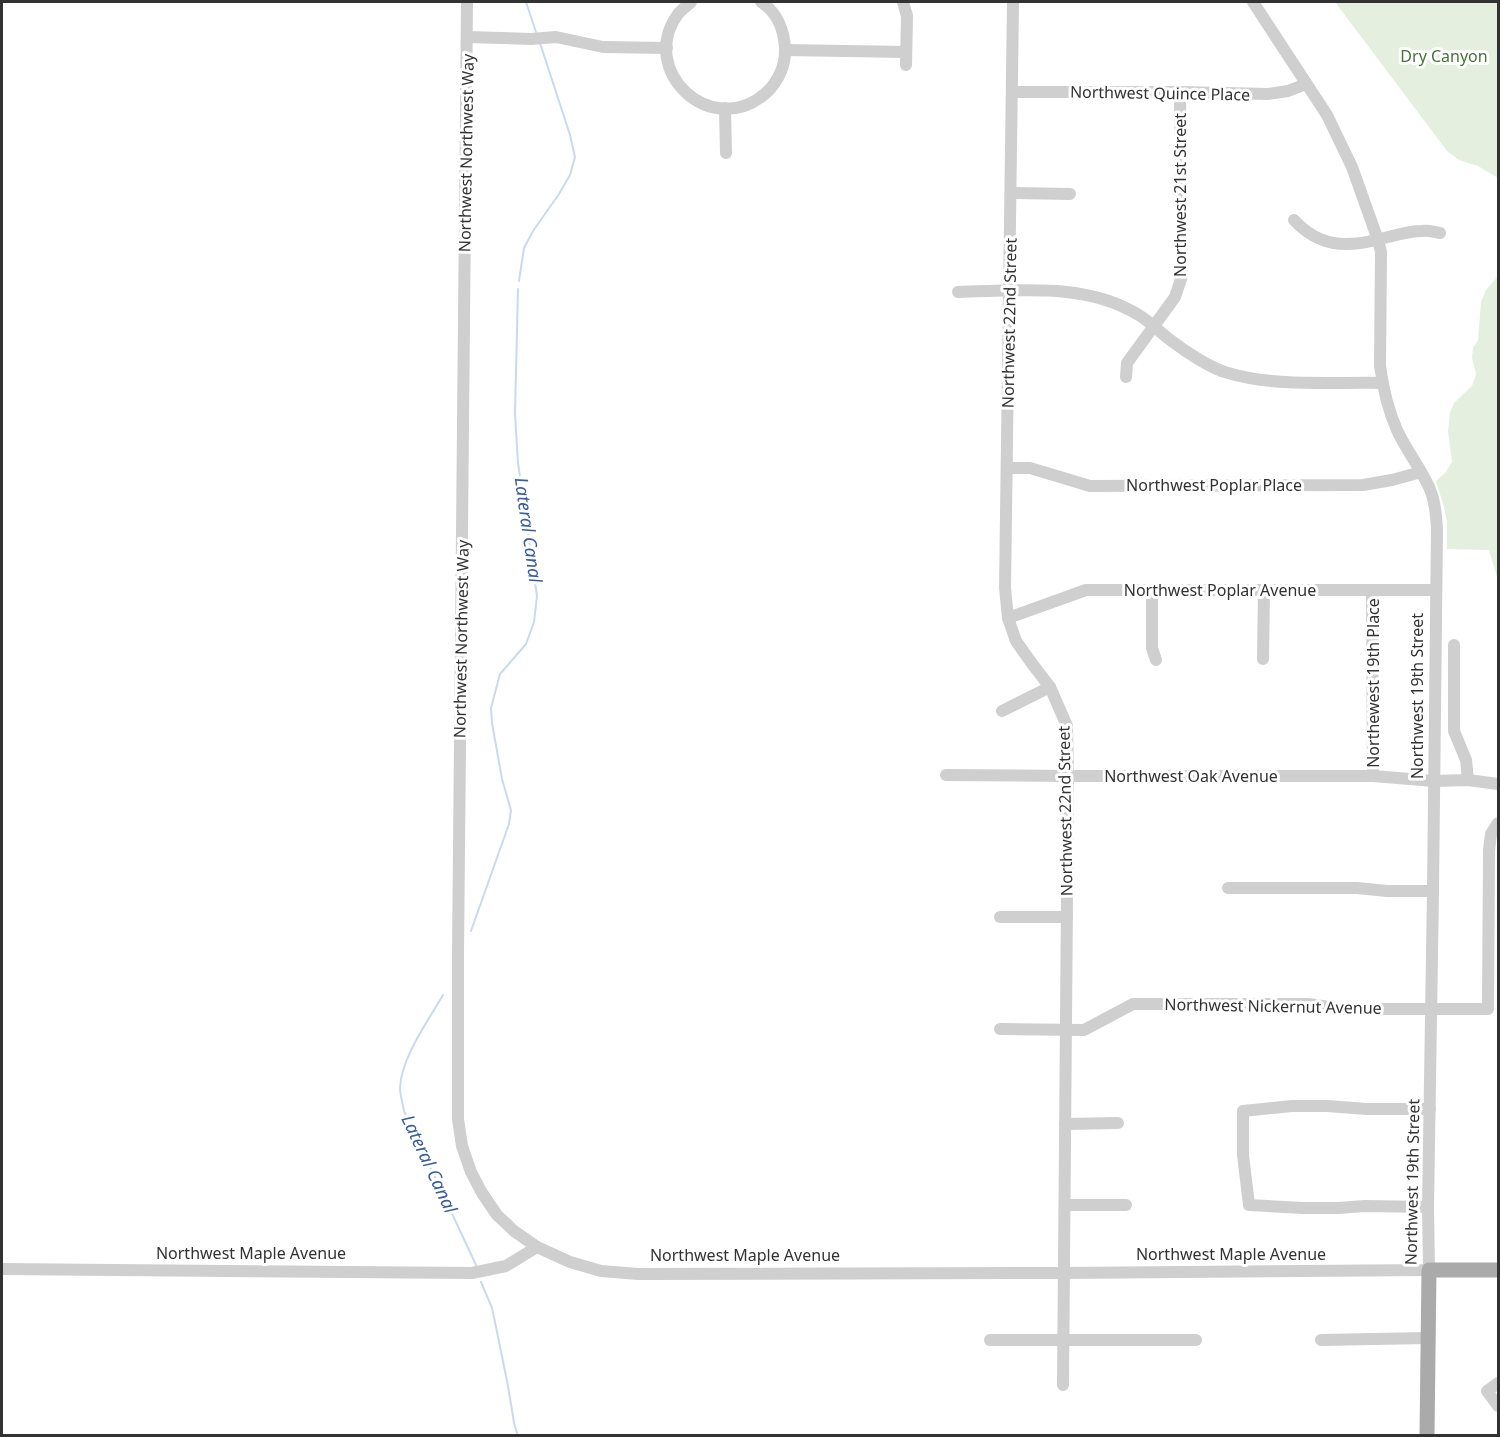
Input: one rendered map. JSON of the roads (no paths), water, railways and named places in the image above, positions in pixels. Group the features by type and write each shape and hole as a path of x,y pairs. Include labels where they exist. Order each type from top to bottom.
{"main road":[{"name":"Northwest Maple Avenue","path":"1429,1270 1498,1270"},
{"name":"Northwest 19th Street","path":"1427,1436 1429,1270"}],"street":[{"name":"Northwest Northwest Way","path":"467,2 458,1119 462,1146 471,1172 482,1193 497,1215 514,1231 537,1247"},
{"path":"691,2 678,14 669,32 666,53 671,73 682,90 699,102 718,109 739,108 758,100 772,88 781,72 785,50 784,36 777,19 761,2"},
{"path":"903,2 907,16 906,65"},
{"name":"Northwest 22nd Street","path":"1013,2 1005,588 1008,618 1016,640 1050,687 1067,726 1064,1385"},
{"name":"Northwest 19th Street","path":"1253,2 1327,115 1352,167 1381,252 1380,366 1382,383 1397,430 1430,489 1435,508 1437,529 1429,1270"},
{"path":"467,37 531,39 556,37 603,47 667,48"},
{"path":"785,50 906,52"},
{"name":"Northwest Quince Place","path":"1012,92 1268,94 1288,91 1306,84"},
{"name":"Northwest 21st Street","path":"1126,377 1127,363 1175,297 1182,276 1180,92"},
{"path":"725,108 726,153"},
{"path":"1011,193 1070,194"},
{"path":"1294,220 1303,230 1336,244 1378,240 1405,232 1424,230 1440,233"},
{"path":"958,292 1062,291 1090,296 1137,314 1172,342 1225,373 1273,381 1382,383"},
{"name":"Northwest Poplar Place","path":"1007,468 1030,468 1090,486 1363,485 1421,472"},
{"name":"Northwest Poplar Avenue","path":"1008,618 1086,590 1436,590"},
{"path":"1152,590 1152,648 1156,660"},
{"path":"1263,659 1264,590"},
{"name":"Northewest 19th Place","path":"1372,590 1373,776"},
{"path":"1454,645 1454,732 1466,760 1468,780"},
{"path":"1002,711 1050,687"},
{"name":"Northwest Oak Avenue","path":"946,775 1373,776 1434,781 1468,780 1498,784"},
{"path":"1494,950 1489,850 1491,834 1498,823"},
{"path":"1228,888 1357,888 1387,891 1433,891"},
{"path":"1000,917 1067,917"},
{"name":"Northwest Nickernut Avenue","path":"1000,1029 1084,1030 1133,1004 1308,1004 1343,1009 1488,1009 1494,950"},
{"path":"1428,1207 1303,1208 1249,1204 1243,1155 1243,1111 1292,1106 1430,1109"},
{"path":"1065,1124 1118,1124"},
{"path":"1065,1205 1126,1204"},
{"name":"Northwest Maple Avenue","path":"2,1269 472,1273 506,1266 537,1247 570,1262 601,1271 638,1274 1429,1270"},
{"path":"1321,1340 1427,1338"},
{"path":"990,1340 1196,1340"},
{"path":"1498,1383 1487,1391 1498,1407"}],"waterway":[{"name":"Lateral Canal","path":"526,2 536,32"},
{"name":"Lateral Canal","path":"519,281 524,248 570,175 575,157 540,43"},
{"name":"Lateral Canal","path":"471,931 509,824 511,810 502,779 491,708 500,674 526,644 534,622 537,596 518,463 515,414 518,289"},
{"name":"Lateral Canal","path":"443,995 410,1052 405,1064 400,1091 404,1111 476,1265"},
{"name":"Lateral Canal","path":"481,1282 492,1308 518,1436"}],"park label":[{"name":"Dry Canyon","path":"1444,56"}]}
